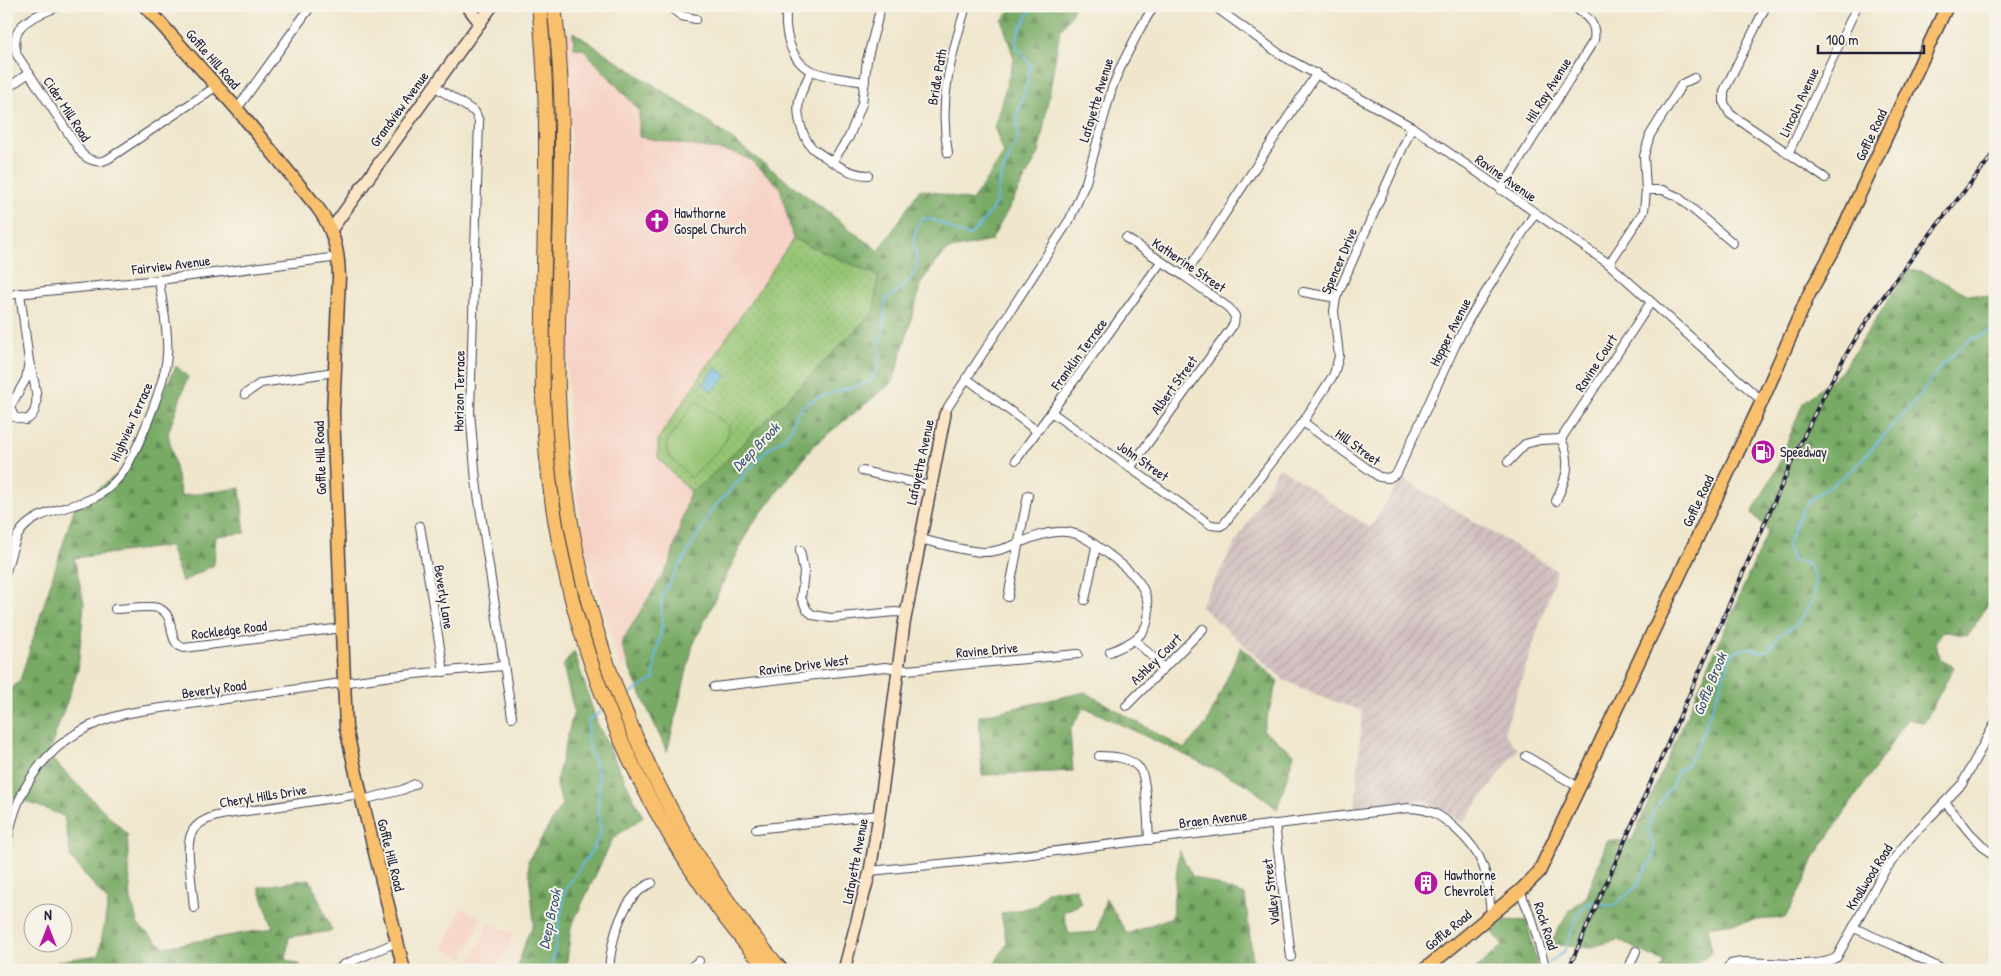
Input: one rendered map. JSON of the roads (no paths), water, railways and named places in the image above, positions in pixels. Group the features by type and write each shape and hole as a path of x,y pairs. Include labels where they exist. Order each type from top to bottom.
{"highway":[{"path":"539,6 544,54 547,124 544,403 553,500 568,578 583,638 606,705 650,801 675,846 704,889 736,933 768,970"},
{"path":"554,6 559,52 562,114 558,368 560,420 568,498 582,574 595,625 611,675 652,772 684,831 716,882 781,970"}],"main road":[{"name":"Goffle Road","path":"1424,970 1520,891 1539,872 1762,401 1809,294 1834,249 1947,6"},
{"name":"Goffle Hill Road","path":"147,7 217,86 317,207 331,230 339,257 333,414 346,728 404,970"}],"street":[{"name":"Cider Mill Road","path":"59,6 26,21 16,34 17,56 82,154 87,158 98,162 108,159 217,86"},
{"path":"236,109 311,6"},
{"path":"466,6 480,24"},
{"name":"Grandview Avenue","path":"331,230 492,6"},
{"path":"668,6 682,16 696,20"},
{"path":"787,6 786,24 791,48 795,56 811,70 826,75 865,82"},
{"path":"832,162 842,150 856,122 862,104 867,60 881,6"},
{"name":"Bridle Path","path":"948,154 944,134 943,107 957,37 966,6"},
{"name":"Lafayette Avenue","path":"844,970 870,871 880,815 897,668 906,613 945,414 948,406 1070,219 1086,182 1112,88 1122,64 1154,6"},
{"name":"Ravine Avenue","path":"1214,6 1281,54 1412,127 1609,264 1762,401"},
{"name":"Hil Ray Avenue","path":"1501,190 1594,40 1595,32 1591,20 1573,6"},
{"path":"1766,6 1724,91 1724,104 1726,109 1734,116 1825,178"},
{"name":"Lincoln Avenue","path":"1788,154 1858,6"},
{"path":"811,70 799,102 801,131 812,148 832,162 856,175 868,175"},
{"path":"6,89 29,73"},
{"path":"1184,276 1317,73"},
{"path":"1609,264 1639,220 1646,202 1644,156 1650,135 1682,84 1694,78"},
{"name":"Horizon Terrace","path":"434,86 475,112 479,121 470,412 472,442 512,716"},
{"name":"Spencer Drive","path":"1221,525 1227,521 1303,422 1334,374 1339,346 1334,311 1336,298 1412,127"},
{"path":"1646,190 1663,190 1678,197 1733,243"},
{"name":"Hopper Avenue","path":"1400,469 1469,319 1535,213"},
{"name":"Katherine Street","path":"1126,238 1229,308 1235,316"},
{"name":"Fairview Avenue","path":"6,294 159,280 339,257"},
{"name":"Franklin Terrace","path":"1016,460 1162,262"},
{"name":"Highview Terrace","path":"6,571 22,529 32,521 49,513 97,496 115,481 131,458 166,369 168,346 159,280"},
{"path":"1303,292 1336,298"},
{"path":"20,293 36,401 31,418 26,420 14,417 10,407 26,380 29,361"},
{"name":"Ravine Court","path":"1561,439 1651,302"},
{"name":"Albert Street","path":"1130,468 1234,324 1235,316"},
{"path":"245,394 261,383 334,372"},
{"path":"966,378 1037,431"},
{"name":"John Street","path":"1052,412 1211,525 1221,525"},
{"name":"Hill Street","path":"1303,422 1379,477 1389,478 1398,473 1400,469"},
{"path":"1508,462 1525,444 1540,440 1561,439 1568,451 1566,479 1556,501"},
{"path":"862,471 930,486"},
{"path":"1008,597 1028,495"},
{"name":"Beverly Lane","path":"420,526 444,672"},
{"path":"920,538 983,552 998,550 1040,534 1058,531 1082,537 1122,566 1138,580 1145,592 1148,619 1142,634 1130,644 1110,652"},
{"path":"1085,600 1096,547"},
{"path":"800,550 804,572 801,598 807,610 813,615 825,618 895,612 906,613"},
{"name":"Rockledge Road","path":"115,609 153,608 163,611 171,621 174,642 184,648 342,628"},
{"name":"Ashley Court","path":"1126,706 1203,629"},
{"path":"1134,640 1164,668"},
{"name":"Ravine Drive","path":"897,668 907,670 1078,654"},
{"name":"Beverly Road","path":"6,854 14,815 41,764 56,748 88,726 101,720 127,714 405,674 504,666"},
{"name":"Ravine Drive West","path":"714,687 897,668"},
{"name":"Knollwood Road","path":"1726,969 1731,964 1742,962 1789,966 1834,959 1854,928 1870,893 1896,855 1962,784 1995,723"},
{"path":"1099,756 1116,756 1129,761 1140,770 1144,779 1149,840"},
{"path":"1526,756 1580,788"},
{"path":"361,797 402,790 415,784"},
{"name":"Cheryl Hills Drive","path":"194,908 188,847 190,835 201,821 221,815 361,797"},
{"path":"1945,802 1970,833 1995,858"},
{"name":"Braen Avenue","path":"870,871 999,858 1408,808 1422,808 1434,812 1468,839 1478,853 1487,876 1492,914"},
{"path":"756,830 880,815"},
{"name":"Valley Street","path":"1275,824 1291,957"},
{"path":"609,970 612,945 624,912 642,887 652,883"},
{"name":"Rock Road","path":"1520,891 1530,913 1546,970"},
{"path":"1854,928 1944,970"},
{"path":"338,970 343,965 397,942"},
{"path":"1628,970 1636,951"},
{"path":"686,970 699,961"}],"water":[{"path":"716,368 727,376 712,391 703,384"}],"waterway":[{"name":"Deep Brook","path":"628,695 654,679 655,661 662,626 661,598 712,510 767,450 784,438 793,426 793,420 801,407 820,397 871,381 877,370 880,357 879,343 883,335 886,300 907,283 916,270 917,259 914,238 916,229 922,219 935,220 969,236 979,227 996,203 1000,178 1018,138 1017,114 1031,66 1017,47 1016,38 1032,6"},
{"name":"Goffle Brook","path":"1548,963 1564,952 1578,915 1587,904 1592,902 1610,906 1616,904 1637,886 1642,874 1654,858 1654,847 1648,829 1653,812 1671,787 1679,769 1685,768 1697,748 1733,652 1747,649 1761,652 1769,650 1779,635 1794,626 1801,619 1814,598 1815,576 1805,562 1793,561 1787,546 1801,513 1810,500 1854,468 1919,397 1940,367 1968,341 1995,329"},
{"name":"Deep Brook","path":"551,970 565,890 601,834 598,811 599,777 587,740 589,720 601,712"},
{"name":"Goffle Brook","path":"1536,970 1542,967"}],"railway":[{"path":"1568,970 1790,466 1829,384 1856,338 1888,290 1995,152"}],"place":[{"name":"Hawthorne Gospel Church","path":"657,221"},
{"name":"Speedway","path":"1763,452"},
{"name":"Hawthorne Chevrolet","path":"1426,883"}]}
